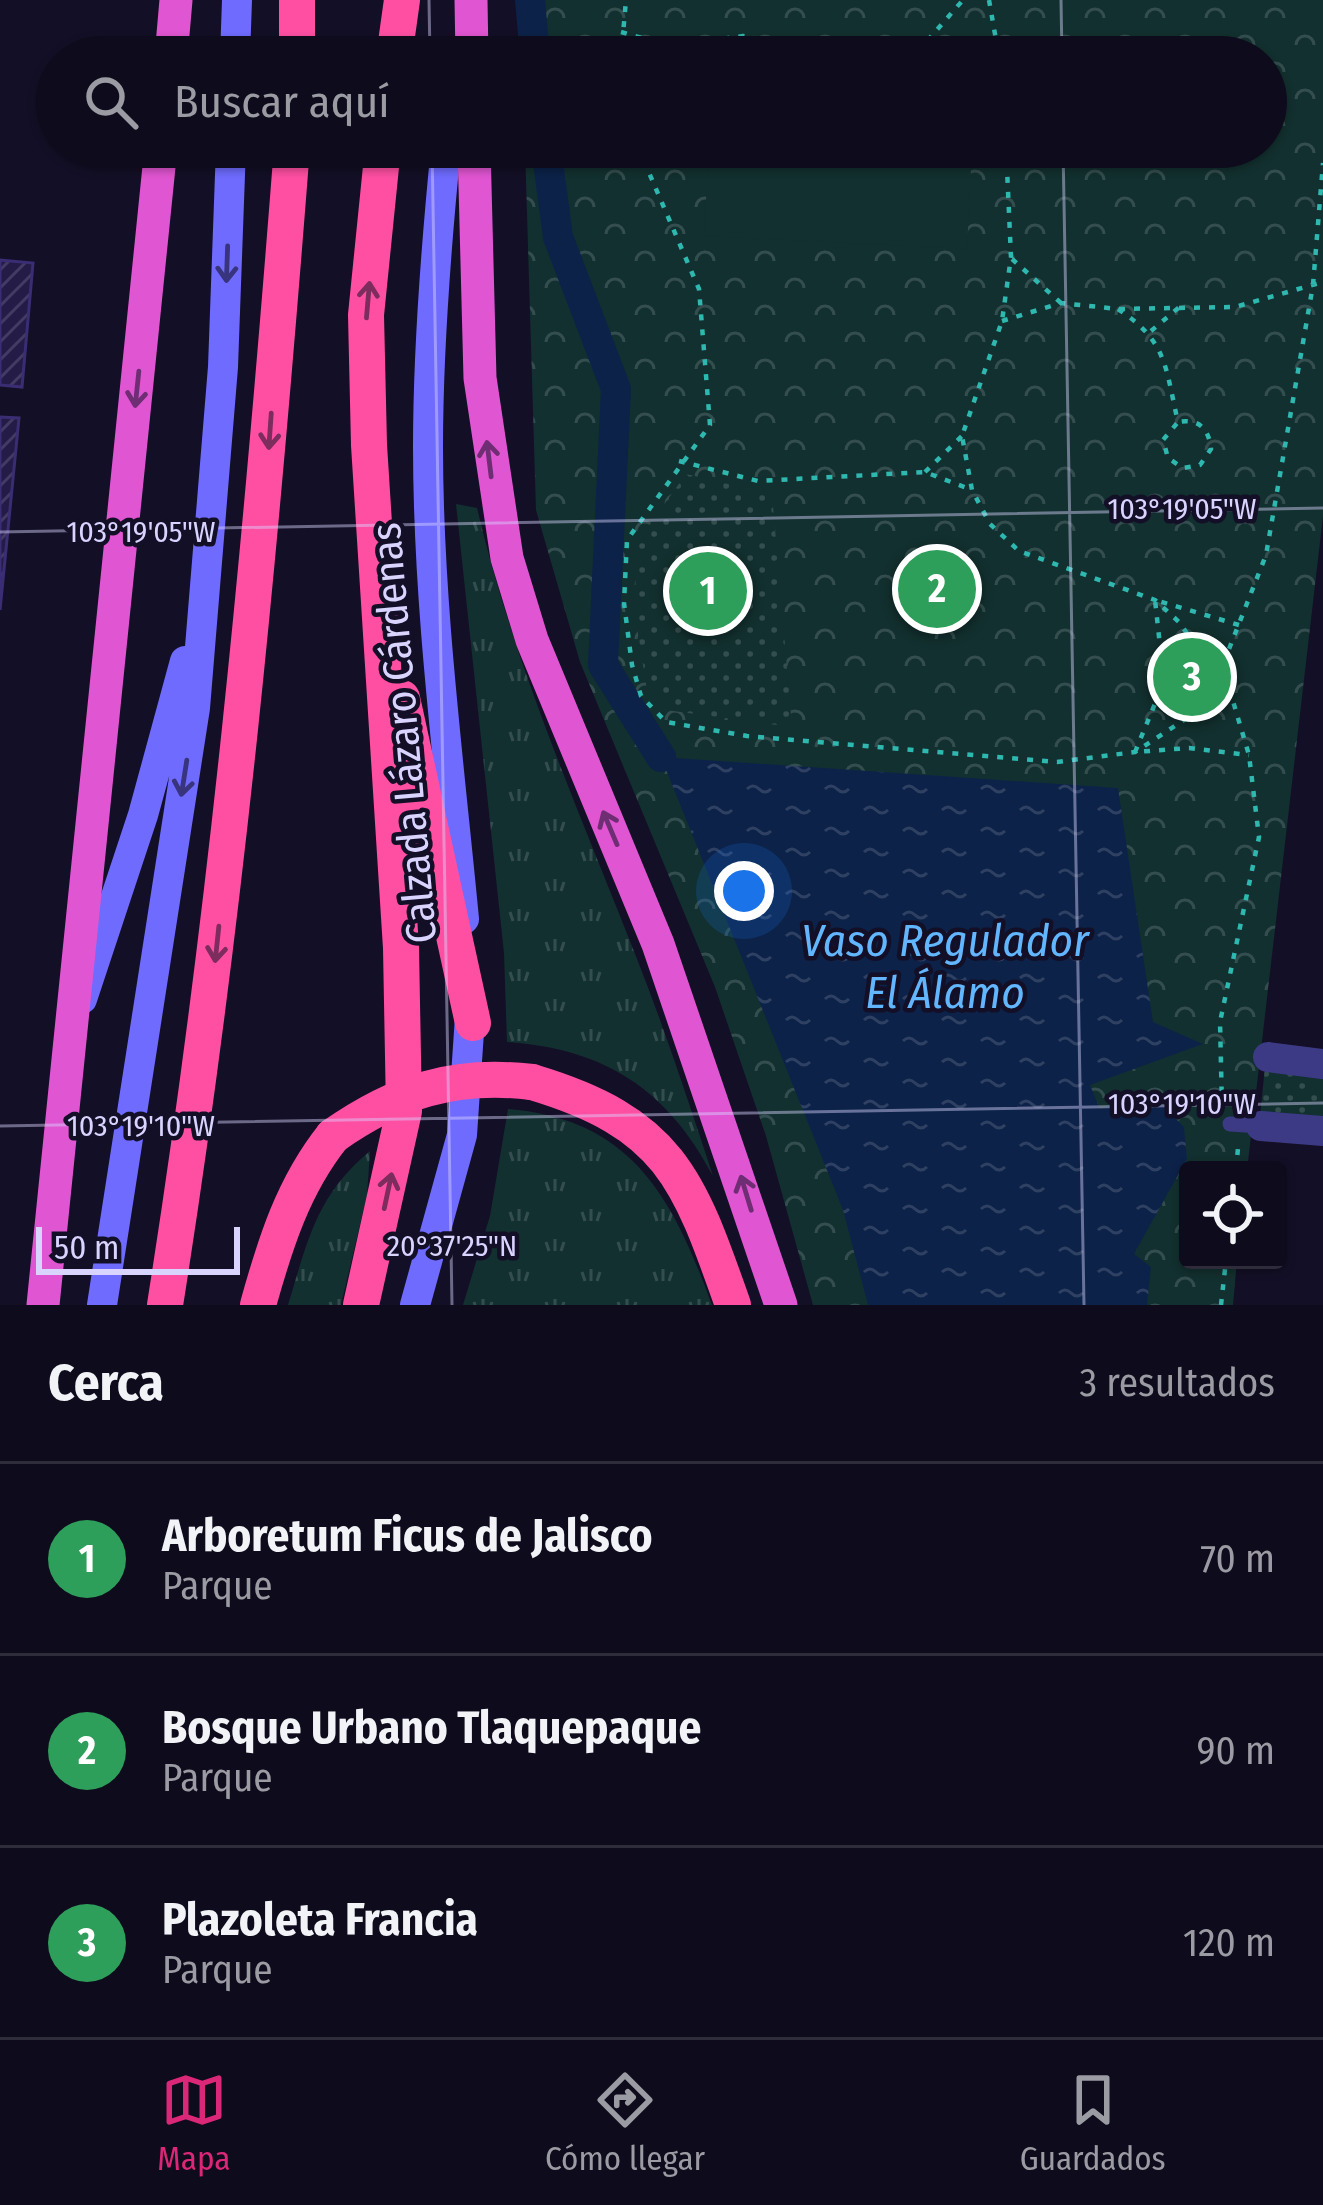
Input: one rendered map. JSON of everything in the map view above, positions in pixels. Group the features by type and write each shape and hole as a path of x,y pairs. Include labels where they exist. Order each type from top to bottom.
{"highway":[{"path":"173,36 176,0"},
{"path":"297,0 297,36"},
{"path":"397,36 402,0"},
{"path":"470,0 471,36"},
{"path":"43,1305 159,168"},
{"path":"165,1305 207,1040 264,513 290,168"},
{"name":"Calzada Lázaro Cárdenas","path":"361,1305 404,1112 401,949 372,543 366,315 381,168"},
{"path":"475,168 480,378 507,558 532,640 665,962 781,1305"},
{"path":"372,543 473,1022"},
{"path":"257,1305 290,1204 309,1166 333,1136 377,1105 432,1083 491,1077 532,1082 624,1117 664,1153 688,1195 734,1305"}],"main road":[{"path":"236,36 237,0"},
{"path":"456,36 460,0"},
{"path":"102,1305 195,708 223,367 230,168"},
{"name":"Calzada Lázaro Cárdenas","path":"415,1305 463,1135 473,1022 437,627 428,450 432,284 444,168"},
{"path":"71,1028 149,794 206,567"}],"street":[{"path":"1268,1058 1323,1064"},
{"path":"1261,1126 1323,1132"}],"lane":[{"path":"1230,1124 1261,1126"}],"path":[{"path":"621,36 626,0"},
{"path":"931,36 962,0"},
{"path":"989,0 995,36"},
{"path":"621,32 635,36"},
{"path":"1135,752 1207,705 1266,555 1313,285 1323,163"},
{"path":"647,168 699,289 710,425 627,540 624,603 632,664 641,697 666,722 747,736 1058,762 1189,748 1249,755"},
{"path":"925,472 962,436 1002,321 1011,257 1007,168"},
{"path":"1011,257 1061,304"},
{"path":"1002,321 1061,304 1118,309 1183,304 1235,307 1323,282"},
{"path":"1151,331 1183,304"},
{"path":"1118,309 1151,331 1178,422"},
{"path":"1178,422 1205,428 1210,449 1200,465 1183,468 1168,458 1163,440 1178,422"},
{"path":"962,436 972,490 990,524 1019,551 1240,626"},
{"path":"680,461 758,481 925,472 972,490"},
{"path":"1135,752 1164,682 1155,600"},
{"path":"1155,600 1179,622 1232,698 1249,755 1259,837 1220,1022 1222,1116 1239,1135 1237,1161"},
{"path":"1221,1305 1225,1269"}],"green space":[{"path":"521,0 1323,0 1323,516 1248,1161 1179,1161 1179,1269 1236,1269 1233,1305 813,1305 766,1136 715,987 580,662 536,510 526,168 1287,168 1287,36 522,36"},
{"path":"708,168 971,168 967,249 704,236"},
{"path":"686,474 772,494 792,727 666,710 647,690 636,621 635,545"},
{"path":"456,504 477,508 528,680 647,986 713,1176 675,1119 630,1079 574,1054 507,1042 504,953"},
{"path":"1265,1066 1323,1072 1323,1123 1260,1117"},
{"path":"508,1109 551,1116 587,1129 617,1147 642,1171 681,1231 712,1305 463,1305 490,1216"},
{"path":"370,1151 367,1195 341,1305 288,1305 316,1220 337,1185"}],"water":[{"name":"Vaso Regulador El Álamo","path":"661,757 1118,788 1153,1022 1203,1044 1090,1085 1100,1109 1149,1092 1184,1127 1187,1159 1179,1161 1179,1173 1134,1254 1151,1267 1147,1305 868,1305 843,1210"}],"building":[{"path":"0,260 33,263 22,387 0,385"},
{"path":"0,417 19,418 0,610"}],"waterway":[{"path":"530,0 533,36"},
{"path":"549,168 558,237 616,389 603,665 661,757"}],"place":[{"name":"Bosque Urbano Tlaquepaque","path":"937,589"},
{"name":"Arboretum Ficus de Jalisco","path":"708,591"},
{"name":"Plazoleta Francia","path":"1192,677"}]}
